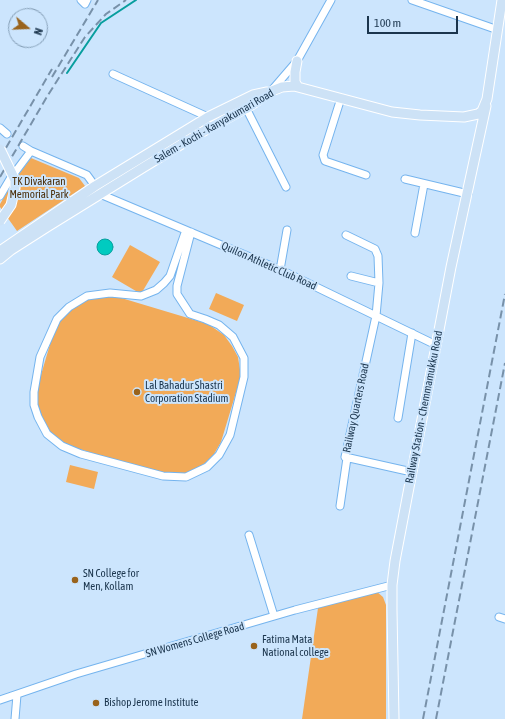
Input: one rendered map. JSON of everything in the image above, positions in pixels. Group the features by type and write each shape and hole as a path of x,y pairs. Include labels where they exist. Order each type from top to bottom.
{"main road":[{"name":"Salem - Kochi - Kanyakumari Road","path":"0,260 97,190 246,108 272,91 282,87 298,87 392,112 420,115 464,116 478,114 482,111 487,98 502,0"},
{"path":"297,61 295,82 298,87"},
{"path":"0,250 97,190 208,117 253,95 272,91"},
{"name":"Railway Station - Chemmamukku Road","path":"394,719 392,585 399,539 427,400 451,267 468,194 487,98"},
{"path":"464,116 476,121 482,126"},
{"path":"0,149 15,180 15,188 11,205 0,221"}],"street":[{"path":"81,0 85,4 87,0"},
{"path":"272,91 297,61 331,0"},
{"path":"412,0 498,30"},
{"path":"113,74 208,117"},
{"path":"341,98 323,155 325,161 366,175"},
{"path":"246,108 286,187"},
{"path":"0,128 7,134"},
{"path":"23,146 31,151 87,175 97,190"},
{"path":"0,196 10,179 31,151"},
{"path":"404,179 468,194"},
{"path":"415,233 424,184"},
{"name":"Quilon Athletic Club Road","path":"97,190 280,270 436,345"},
{"path":"280,270 287,230"},
{"path":"188,231 177,286 177,294 190,314 219,325 233,337 244,358 244,378 230,435 219,455 207,467 186,477 163,476 81,454 62,446 48,434 38,418 34,405 34,392 40,357 57,319 69,307 87,296 110,294 141,296 156,290 170,276 188,231"},
{"name":"Railway Quarters Road","path":"346,235 375,249 378,256 379,283 376,316 345,457 412,472"},
{"path":"351,276 379,283"},
{"path":"398,418 412,334"},
{"path":"340,506 347,458"},
{"path":"249,535 274,616"},
{"name":"SN Womens College Road","path":"0,700 76,674 274,616 392,585"},
{"path":"15,719 17,695"}],"green space":[{"name":"TK Divakaran Memorial Park","path":"31,158 79,178 85,186 17,231 0,207 0,204 13,182"},
{"path":"130,245 160,262 141,294 112,277"},
{"path":"216,293 244,305 237,321 209,309"},
{"name":"Lal Bahadur Shastri Corporation Stadium","path":"100,295 118,297 208,324 224,335 238,357 241,376 221,442 214,454 205,463 192,472 163,476 61,443 45,427 38,408 38,385 51,341 58,324 67,311 91,297"},
{"path":"70,465 98,472 94,489 66,482"},
{"path":"376,591 383,597 386,605 386,719 302,719 318,608"}],"shaded area":[{"path":"102,239 108,239 113,244 111,253 108,255 102,255 97,250 97,244"}],"waterway":[{"path":"67,73 101,23 136,0"}],"railway":[{"path":"52,77 98,0"},
{"path":"0,177 48,95 85,37 106,14 126,0"},
{"path":"0,158 52,69"},
{"path":"423,719 505,294"},
{"path":"436,719 505,363"}],"place":[{"name":"Lal Bahadur Shastri Corporation Stadium","path":"137,392"},
{"name":"SN College for Men, Kollam","path":"75,580"},
{"name":"Fatima Mata National college","path":"254,646"},
{"name":"Bishop Jerome Institute","path":"96,703"}]}
